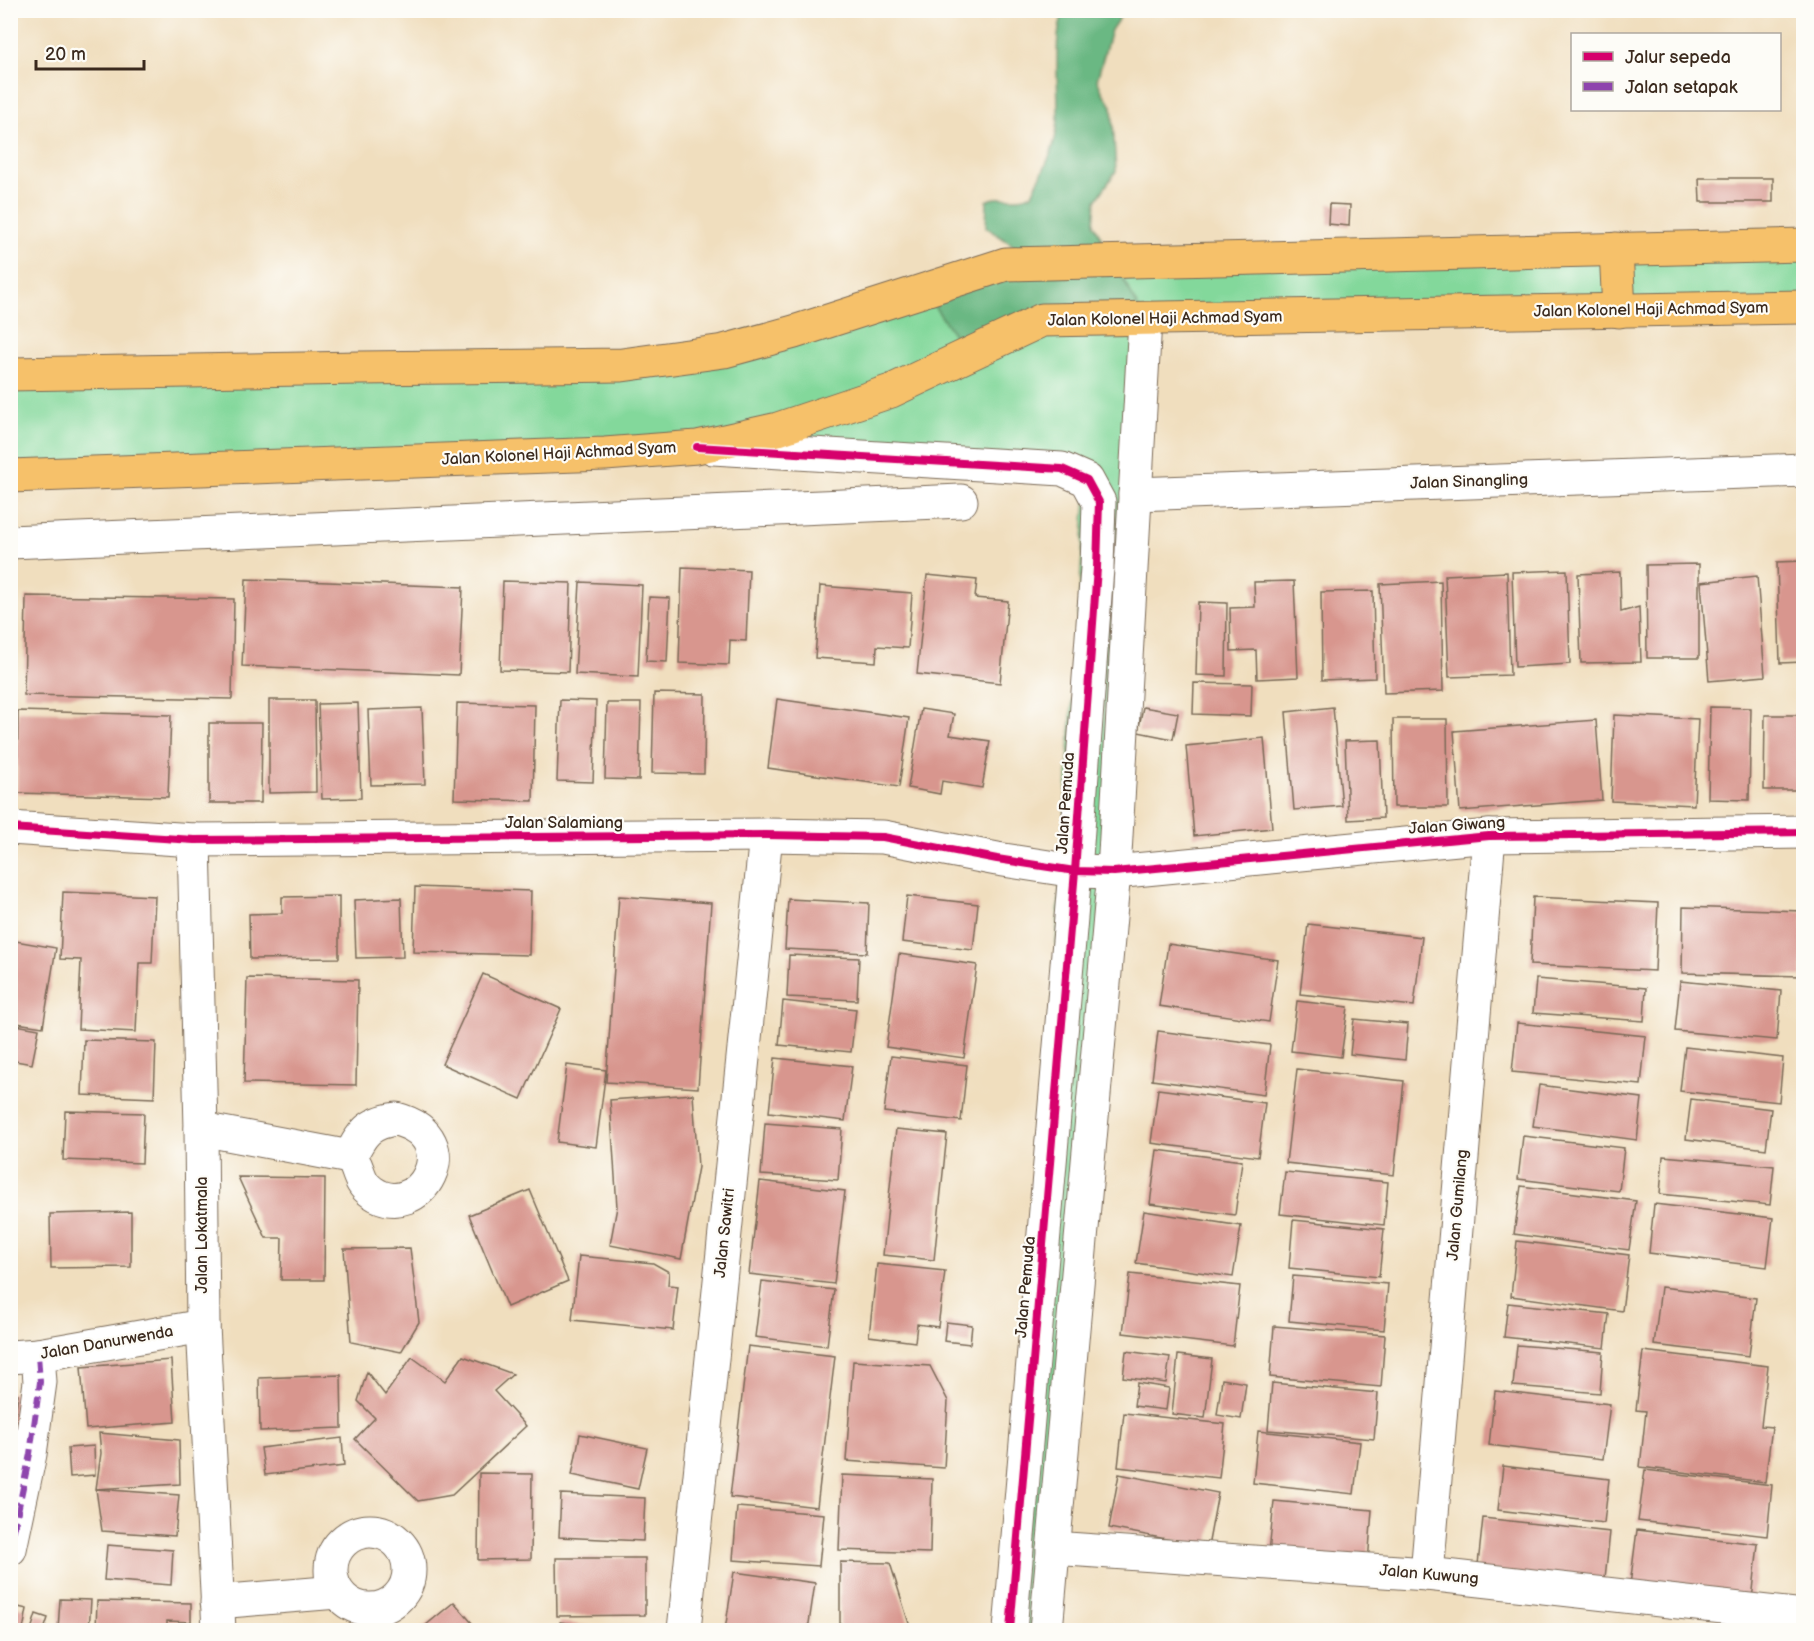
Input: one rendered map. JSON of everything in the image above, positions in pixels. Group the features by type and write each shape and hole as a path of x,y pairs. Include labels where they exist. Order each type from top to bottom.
{"main road":[{"path":"10,374 622,365 724,351 794,332 1006,264 1803,245"},
{"path":"1616,249 1619,311"},
{"name":"Jalan Kolonel Haji Achmad Syam","path":"10,476 605,454 697,447 778,429 891,392 1042,320 1803,307"}],"street":[{"path":"1046,1630 1114,872 1145,320"},
{"name":"Jalan Pemuda","path":"697,447 1062,469 1087,480 1100,502 1075,871 1010,1630"},
{"name":"Jalan Sinangling","path":"1135,494 1803,470"},
{"path":"10,542 961,501"},
{"name":"Jalan Salamiang","path":"10,828 194,840 766,835 883,837 1075,871 1114,872"},
{"name":"Jalan Giwang","path":"1114,872 1489,836 1803,831"},
{"name":"Jalan Sawitri","path":"684,1630 766,835"},
{"name":"Jalan Gumilang","path":"1427,1574 1489,836"},
{"name":"Jalan Lokatmala","path":"194,840 201,1129 202,1326 218,1616"},
{"path":"201,1129 350,1157"},
{"name":"Jalan Danurwenda","path":"24,1356 202,1326"},
{"path":"10,1549 30,1454 40,1382 24,1356"},
{"name":"Jalan Kuwung","path":"1053,1548 1427,1574 1803,1616"},
{"path":"218,1616 337,1592"}],"green space":[{"path":"1065,11 1124,11 1111,30 1097,80 1112,106 1116,171 1096,201 1094,224 1145,320 1076,320 969,356 923,290 1017,256 1014,246 986,227 987,201 998,198 1021,198 1032,194 1049,158 1058,120 1057,47 1061,20"},
{"path":"1803,245 1803,307 1144,319 1046,1630 1010,1630 1087,480 698,447 11,477 10,374 614,365 1006,264"}],"building":[{"path":"1699,178 1773,178 1773,202 1700,202"},
{"path":"1329,204 1350,205 1349,226 1328,224"},
{"path":"1803,561 1803,662 1780,663 1777,562"},
{"path":"1699,564 1699,658 1647,658 1646,565"},
{"path":"682,567 749,570 746,641 730,640 729,665 679,663"},
{"path":"1567,570 1570,664 1515,667 1512,572"},
{"path":"1507,572 1510,675 1449,677 1445,575"},
{"path":"1620,572 1621,612 1639,607 1641,662 1581,663 1578,574"},
{"path":"927,575 977,580 975,598 1008,601 1000,683 917,674"},
{"path":"1757,576 1765,676 1709,681 1701,582"},
{"path":"246,579 463,587 459,675 242,666"},
{"path":"503,581 571,583 568,672 500,670"},
{"path":"1294,581 1298,677 1257,679 1256,650 1231,651 1230,608 1255,607 1254,582"},
{"path":"1441,581 1443,691 1384,693 1380,584"},
{"path":"580,582 642,585 638,677 575,674"},
{"path":"820,586 912,593 908,648 877,646 876,662 815,658"},
{"path":"1373,591 1375,678 1322,680 1321,592"},
{"path":"26,596 234,599 232,699 24,695"},
{"path":"649,597 670,598 667,662 646,661"},
{"path":"1198,602 1227,603 1226,676 1196,675"},
{"path":"1194,683 1252,684 1251,716 1193,714"},
{"path":"654,693 705,694 704,774 652,773"},
{"path":"777,699 909,718 899,787 768,768"},
{"path":"269,700 315,700 316,792 269,793"},
{"path":"560,700 596,701 593,782 557,781"},
{"path":"358,703 361,798 322,799 318,704"},
{"path":"457,703 535,705 533,801 454,799"},
{"path":"607,703 641,703 639,780 605,779"},
{"path":"1143,707 1178,713 1173,739 1138,732"},
{"path":"1333,707 1342,806 1294,810 1286,712"},
{"path":"1710,707 1751,708 1749,800 1708,799"},
{"path":"422,708 425,784 371,785 368,710"},
{"path":"921,709 954,714 950,735 990,741 982,788 942,781 940,794 908,788"},
{"path":"18,711 171,715 168,797 17,793"},
{"path":"1614,715 1698,719 1694,805 1611,801"},
{"path":"1765,715 1803,715 1803,790 1764,790"},
{"path":"1393,719 1447,719 1448,807 1394,807"},
{"path":"1596,720 1602,800 1460,811 1454,731"},
{"path":"209,723 262,723 261,803 209,803"},
{"path":"1264,738 1272,828 1194,836 1186,746"},
{"path":"1380,740 1383,818 1348,820 1345,741"},
{"path":"415,887 531,891 529,955 413,952"},
{"path":"63,892 155,896 152,963 139,963 136,1032 78,1029 81,960 60,959"},
{"path":"339,896 339,958 250,959 249,914 282,913 282,897"},
{"path":"619,896 711,903 698,1088 606,1082"},
{"path":"907,896 978,904 973,950 902,942"},
{"path":"1533,897 1658,903 1655,971 1530,965"},
{"path":"401,898 403,957 356,958 354,900"},
{"path":"788,899 869,903 867,953 785,949"},
{"path":"1683,907 1803,911 1802,976 1682,973"},
{"path":"1308,924 1422,937 1414,1006 1300,994"},
{"path":"10,940 56,948 43,1027 10,1022"},
{"path":"1168,944 1278,960 1269,1022 1159,1006"},
{"path":"899,954 977,965 964,1058 886,1047"},
{"path":"789,955 859,958 857,1000 787,997"},
{"path":"483,974 561,1009 521,1099 442,1064"},
{"path":"247,978 358,980 356,1085 244,1083"},
{"path":"1536,979 1646,988 1644,1021 1533,1013"},
{"path":"1680,981 1781,991 1777,1040 1675,1031"},
{"path":"783,1001 856,1009 851,1052 779,1045"},
{"path":"1297,1001 1348,1007 1341,1057 1291,1051"},
{"path":"1354,1019 1408,1024 1405,1060 1350,1054"},
{"path":"1517,1023 1646,1036 1641,1085 1512,1072"},
{"path":"10,1024 39,1029 32,1064 10,1060"},
{"path":"1158,1031 1270,1045 1264,1095 1152,1080"},
{"path":"84,1040 156,1042 154,1098 82,1095"},
{"path":"1685,1047 1783,1058 1779,1102 1680,1091"},
{"path":"891,1056 967,1065 961,1121 884,1112"},
{"path":"775,1058 852,1066 845,1121 769,1112"},
{"path":"567,1065 606,1070 596,1147 557,1142"},
{"path":"1297,1069 1404,1081 1394,1175 1286,1163"},
{"path":"1539,1085 1642,1098 1637,1140 1533,1126"},
{"path":"1158,1089 1265,1103 1258,1157 1151,1143"},
{"path":"693,1094 698,1167 681,1259 610,1245 617,1207 610,1100"},
{"path":"1691,1099 1771,1109 1766,1149 1686,1139"},
{"path":"65,1111 144,1113 142,1163 63,1160"},
{"path":"765,1123 842,1129 838,1180 761,1175"},
{"path":"896,1129 947,1134 934,1260 883,1255"},
{"path":"1523,1136 1624,1148 1619,1191 1518,1179"},
{"path":"1157,1150 1242,1161 1235,1215 1150,1204"},
{"path":"1663,1156 1774,1166 1770,1205 1660,1194"},
{"path":"1285,1172 1388,1182 1384,1225 1280,1214"},
{"path":"238,1177 325,1178 324,1280 281,1280 282,1238 266,1238"},
{"path":"760,1181 845,1191 834,1284 749,1274"},
{"path":"1521,1186 1636,1201 1629,1250 1514,1234"},
{"path":"530,1190 568,1281 507,1307 469,1215"},
{"path":"1654,1204 1773,1218 1767,1267 1649,1253"},
{"path":"1144,1211 1241,1226 1233,1277 1136,1263"},
{"path":"131,1212 131,1267 51,1268 50,1214"},
{"path":"1293,1220 1384,1229 1379,1277 1289,1268"},
{"path":"1517,1241 1629,1255 1622,1311 1511,1296"},
{"path":"410,1248 419,1322 401,1352 351,1342 344,1249"},
{"path":"579,1256 653,1263 669,1272 668,1285 678,1286 673,1330 572,1320"},
{"path":"877,1264 945,1271 938,1327 917,1324 915,1342 869,1336"},
{"path":"1130,1274 1240,1286 1233,1346 1123,1333"},
{"path":"1293,1276 1388,1284 1384,1330 1289,1321"},
{"path":"762,1281 834,1290 827,1346 755,1337"},
{"path":"1661,1287 1756,1298 1749,1356 1654,1345"},
{"path":"1508,1303 1609,1314 1605,1348 1504,1337"},
{"path":"946,1322 972,1325 970,1344 944,1341"},
{"path":"1274,1326 1385,1335 1381,1387 1270,1377"},
{"path":"1517,1345 1603,1352 1600,1393 1513,1386"},
{"path":"748,1346 835,1356 817,1507 730,1497"},
{"path":"1126,1351 1170,1357 1166,1383 1123,1377"},
{"path":"1643,1351 1768,1366 1761,1426 1772,1427 1765,1482 1640,1467 1646,1411 1636,1410"},
{"path":"1178,1355 1212,1359 1205,1418 1172,1414"},
{"path":"463,1356 513,1374 494,1391 526,1426 452,1495 418,1501 355,1439 375,1418 358,1401 367,1372 385,1395 412,1357 445,1381"},
{"path":"171,1360 175,1422 86,1429 81,1367"},
{"path":"853,1361 930,1366 948,1401 944,1468 846,1461"},
{"path":"341,1375 342,1428 260,1431 259,1378"},
{"path":"1222,1379 1246,1383 1241,1419 1217,1415"},
{"path":"1137,1383 1169,1388 1166,1410 1134,1406"},
{"path":"1272,1383 1378,1393 1374,1439 1268,1430"},
{"path":"1495,1391 1610,1404 1603,1459 1489,1445"},
{"path":"10,1393 18,1394 12,1439 10,1439"},
{"path":"1124,1413 1225,1424 1219,1478 1118,1467"},
{"path":"1258,1431 1360,1442 1354,1494 1253,1483"},
{"path":"99,1433 179,1440 180,1484 96,1489 101,1453"},
{"path":"580,1434 647,1448 638,1489 572,1475"},
{"path":"342,1438 344,1466 265,1475 261,1448"},
{"path":"94,1446 95,1475 70,1477 68,1448"},
{"path":"1503,1466 1609,1479 1604,1523 1498,1510"},
{"path":"1645,1470 1772,1485 1767,1536 1638,1521"},
{"path":"479,1473 532,1474 531,1559 478,1560"},
{"path":"1119,1474 1218,1493 1208,1547 1109,1528"},
{"path":"842,1475 932,1479 930,1553 839,1550"},
{"path":"96,1489 179,1495 175,1536 102,1531"},
{"path":"561,1494 645,1498 643,1541 559,1537"},
{"path":"1274,1501 1372,1510 1368,1563 1269,1553"},
{"path":"737,1507 824,1514 819,1566 733,1560"},
{"path":"1483,1518 1610,1532 1604,1587 1477,1574"},
{"path":"1637,1530 1758,1544 1752,1600 1630,1585"},
{"path":"107,1545 173,1550 171,1585 104,1580"},
{"path":"556,1558 645,1558 645,1615 557,1616"},
{"path":"840,1562 890,1563 911,1630 840,1630"},
{"path":"734,1572 815,1583 808,1630 725,1630"},
{"path":"60,1599 91,1600 89,1630 58,1630"},
{"path":"97,1601 191,1603 191,1622 167,1621 167,1630 96,1630"},
{"path":"454,1602 478,1630 420,1630"},
{"path":"10,1605 27,1609 23,1630 10,1630"},
{"path":"36,1614 48,1618 44,1630 31,1630"},
{"path":"560,1622 607,1629 607,1630 559,1630"}],"marked path":[{"path":"10,1549 30,1454 40,1382 38,1355"}],"cycle path":[{"path":"697,447 1062,469 1087,480 1099,502 1097,568 1075,871 1010,1630"},
{"path":"10,828 194,840 766,835 883,837 1075,871 1114,872 1489,836 1804,832"}]}
